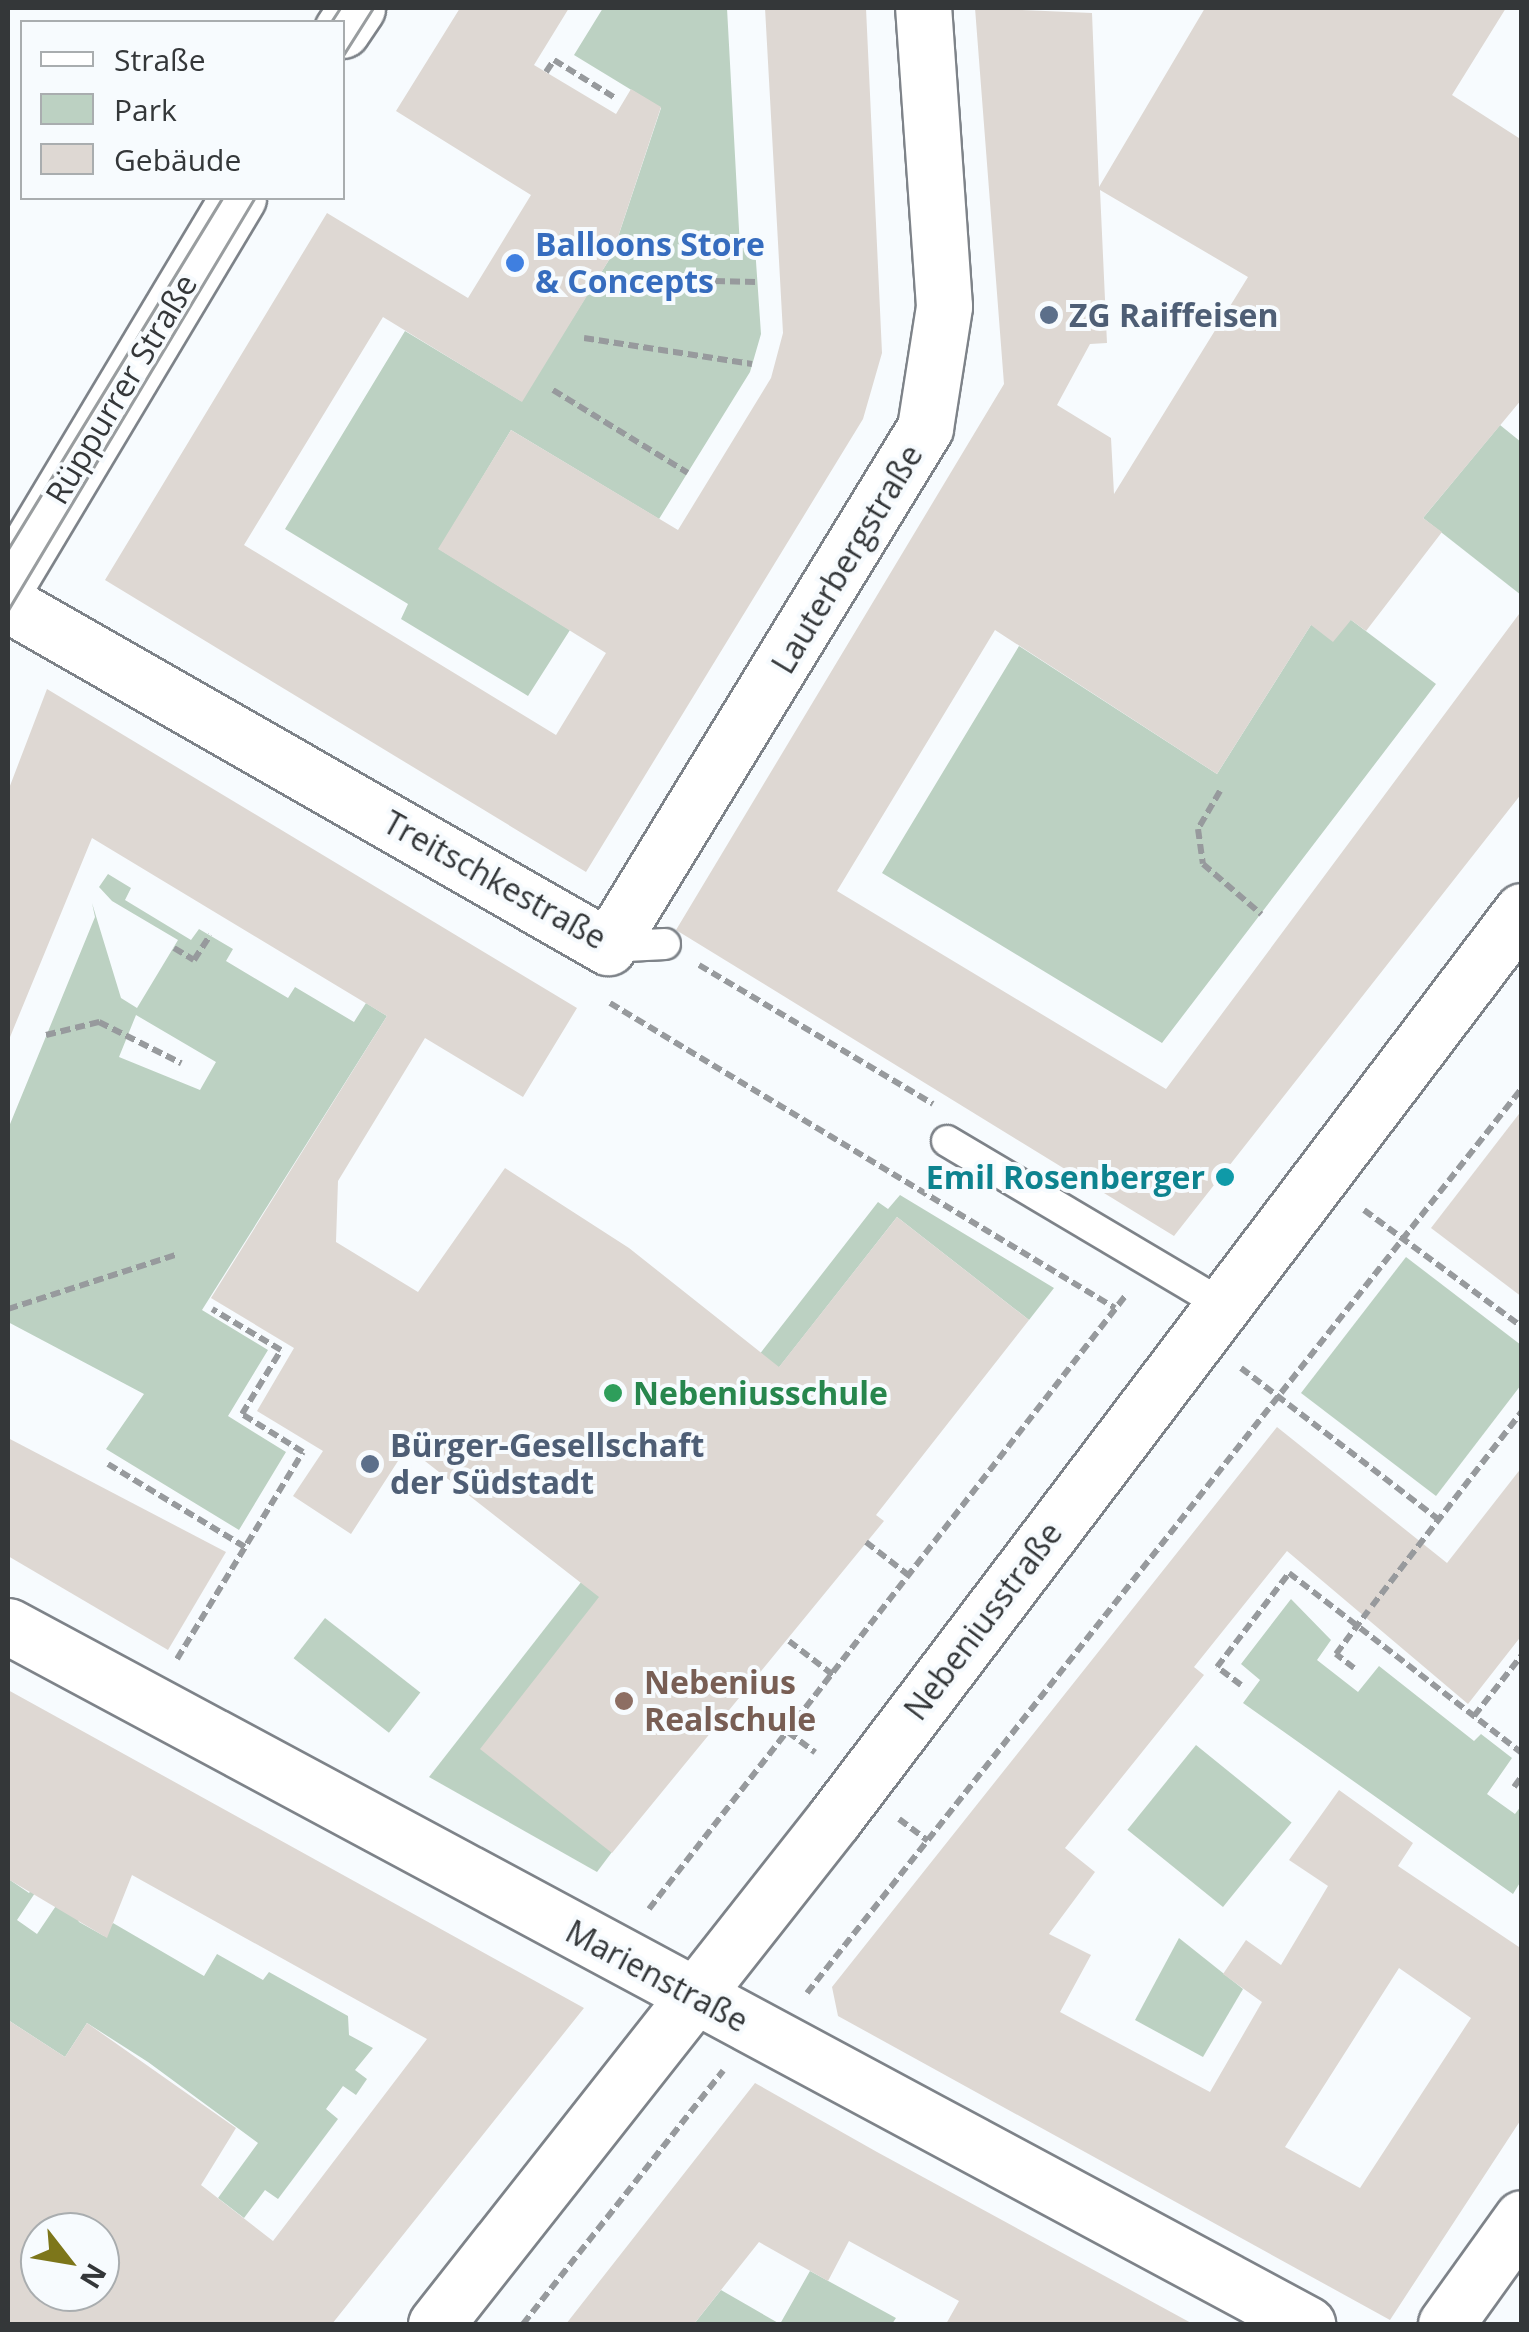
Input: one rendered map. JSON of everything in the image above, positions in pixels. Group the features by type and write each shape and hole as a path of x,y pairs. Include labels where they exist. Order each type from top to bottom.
{"street":[{"name":"Lauterbergstraße","path":"602,971 925,428 944,306 923,8"},
{"name":"Rüppurrer Straße","path":"8,582 237,200"},
{"name":"Treitschkestraße","path":"8,604 602,971"},
{"name":"Nebeniusstraße","path":"436,2324 696,1997 1522,910"},
{"name":"Marienstraße","path":"8,1626 1307,2324"},
{"path":"1446,2324 1522,2218"}],"lane":[{"name":"Treitschkestraße","path":"602,971 665,944"},
{"path":"947,1141 1151,1262 1209,1320"}],"path":[{"path":"546,72 554,60 617,99"},
{"path":"625,279 757,282"},
{"path":"584,338 752,364"},
{"path":"553,390 688,473"},
{"path":"1220,791 1198,829 1202,864 1261,914"},
{"path":"174,948 194,960 210,935"},
{"path":"665,944 939,1108 947,1141"},
{"path":"602,971 1115,1308"},
{"path":"46,1035 99,1022 181,1063"},
{"path":"522,2324 764,2034 1279,1398 1522,1088"},
{"path":"1319,1176 1522,1327"},
{"path":"8,1310 178,1254"},
{"path":"615,1952 911,1578 1151,1262"},
{"path":"186,1642 303,1452 242,1414 281,1350 212,1309"},
{"path":"1209,1320 1279,1398 1438,1520"},
{"path":"1354,1668 1336,1654 1522,1411"},
{"path":"108,1464 245,1547"},
{"path":"866,1542 911,1578"},
{"path":"1241,1685 1217,1667 1289,1573 1522,1753"},
{"path":"790,1640 834,1675"},
{"path":"1474,1716 1522,1655"},
{"path":"1514,1786 1522,1776"}],"green space":[{"path":"603,8 727,8 740,248 755,247 761,334 750,372 659,519 511,430 439,549 570,630 528,696 401,619 408,604 285,529 405,331 521,401 612,255 661,108 574,55"},
{"path":"1500,425 1521,442 1521,595 1423,518"},
{"path":"1326,601 1436,684 1162,1043 882,873 1019,646 1217,774"},
{"path":"108,874 131,888 125,900 191,940 199,929 233,949 226,961 288,998 295,987 354,1022 366,1003 387,1016 202,1310 268,1350 228,1416 286,1452 239,1530 106,1449 144,1394 8,1322 8,1129 95,917 92,903 121,998 137,1008 178,940 112,901 99,887","holes":["136,1015 216,1062 200,1090 119,1057"]},
{"path":"900,1195 1054,1288 1029,1320 897,1217 744,1412 720,1405 878,1202 888,1209"},
{"path":"1406,1257 1521,1345 1521,1385 1436,1496 1301,1393"},
{"path":"621,1531 612,1852 597,1872 429,1777"},
{"path":"1291,1599 1331,1640 1317,1660 1358,1692 1379,1666 1474,1741 1481,1734 1512,1758 1487,1794 1515,1814 1521,1806 1521,1881 1513,1894 1243,1703 1260,1680 1241,1664"},
{"path":"325,1618 420,1692 389,1733 294,1658"},
{"path":"1196,1745 1292,1822 1223,1907 1127,1830"},
{"path":"8,1836 32,1850 10,1880 29,1893 55,1863 17,1920 37,1934 64,1894 79,1922 104,1936 113,1923 204,1976 217,1954 263,1980 269,1972 348,2016 349,2035 373,2048 355,2070 367,2079 356,2095 343,2086 326,2109 338,2119 278,2199 265,2190 244,2218 218,2198 258,2143 148,2062 87,2023 65,2057 8,2020"},
{"path":"1179,1938 1243,1989 1203,2057 1135,2020"},
{"path":"810,2271 896,2318 892,2324 780,2324"},
{"path":"721,2290 780,2324 694,2324"}],"building":[{"path":"460,8 569,8 534,65 616,114 631,89 661,107 612,255 522,402 383,317 244,545 556,735 606,653 438,549 511,430 678,530 771,378 783,333 765,8 866,8 882,353 863,419 586,872 105,580 327,213 468,298 531,195 396,111"},
{"path":"975,8 1092,13 1099,187 1205,8 1506,8 1452,95 1522,140 1522,399 1423,518 1442,532 1366,631 1351,620 1333,642 1311,625 1217,774 995,630 837,891 1166,1089 1522,610 1522,793 1174,1236 676,930 1004,384","holes":["1100,190 1248,277 1114,494 1111,438 1057,405 1090,344 1107,343"]},
{"path":"47,689 577,1008 523,1097 425,1038 338,1181 336,1242 418,1292 505,1168 629,1248 779,1367 897,1217 1029,1320 876,1515 884,1521 612,1853 480,1749 599,1597 407,1447 351,1534 293,1496 323,1451 257,1411 294,1348 211,1298 387,1016 92,838 8,1042 8,791"},
{"path":"1522,1110 1522,1297 1431,1228"},
{"path":"1277,1427 1447,1563 1522,1467 1522,1635 1468,1704 1287,1551 1194,1667 1204,1675 1065,1848 1095,1872 1049,1934 1091,1955 1060,2012 1210,2092 1262,2002 1223,1974 1246,1940 1281,1965 1328,1886 1289,1860 1339,1790 1413,1843 1398,1866 1522,1949 1522,2118 1390,2320 838,2016 832,1987","holes":["1399,1968 1471,2018 1360,2188 1285,2147"]},
{"path":"8,1438 226,1552 168,1650 8,1556"},
{"path":"8,1690 584,2008 332,2324 8,2324 8,2020 65,2057 87,2023 236,2128 201,2185 273,2241 427,2039 132,1875 107,1938 8,1879"},
{"path":"755,2083 1193,2324 946,2324 959,2301 849,2241 828,2281 759,2242 694,2324 566,2324"}],"tram line":[{"path":"332,20 340,8"},
{"path":"345,52 373,8"},
{"path":"8,549 221,200"},
{"path":"8,610 254,200"}],"place":[{"name":"Balloons Store & Concepts","path":"515,263"},
{"name":"ZG Raiffeisen","path":"1049,315"},
{"name":"Emil Rosenberger","path":"1225,1177"},
{"name":"Nebeniusschule","path":"613,1393"},
{"name":"Bürger-Gesellschaft der Südstadt","path":"370,1464"},
{"name":"Nebenius Realschule","path":"624,1701"}]}
